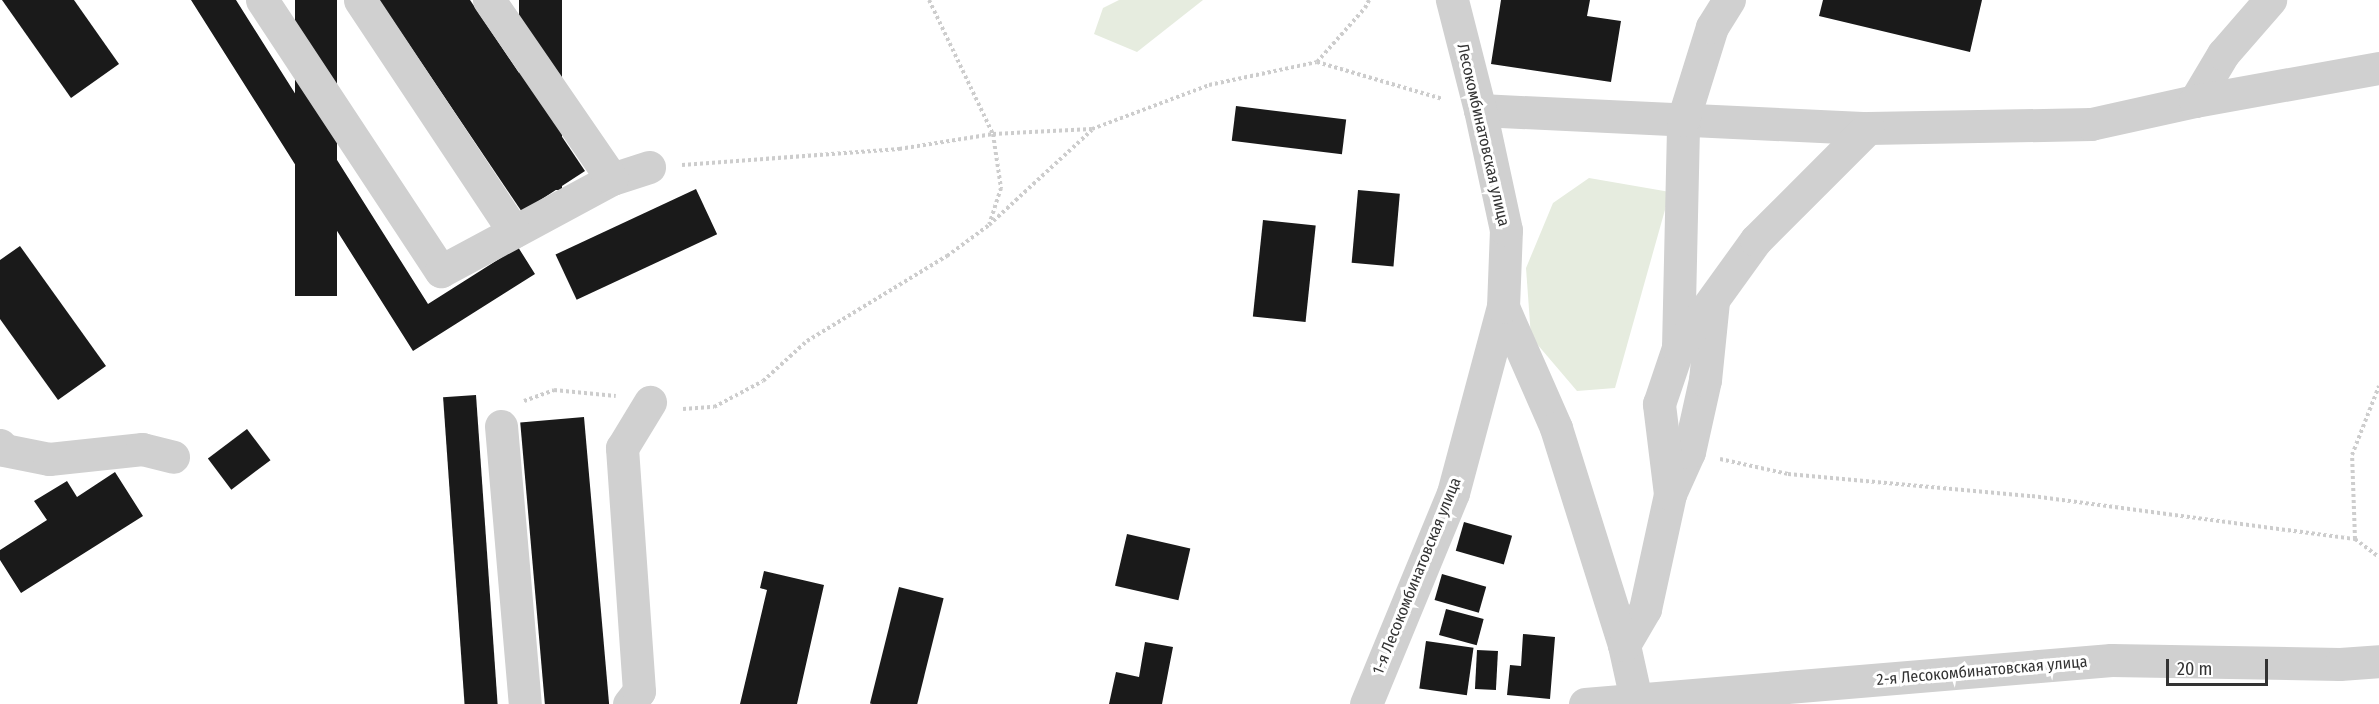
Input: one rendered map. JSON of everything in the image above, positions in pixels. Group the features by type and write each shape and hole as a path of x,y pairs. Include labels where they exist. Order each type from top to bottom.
{"street":[{"path":"262,0 441,271 612,179 649,167"},
{"path":"360,0 514,232"},
{"path":"489,0 612,179"},
{"name":"Лесокомбинатовская улица","path":"1452,0 1480,110 1506,230 1503,307"},
{"path":"1678,348 1683,120 1712,27 1729,0"},
{"path":"2195,101 2223,54 2270,0"},
{"path":"1480,110 1868,128 2091,124 2195,101 2379,68"},
{"path":"1670,494 1659,404 1678,348 1756,240 1868,128"},
{"path":"1624,645 1644,609 1670,494 1689,452 1705,380 1713,299"},
{"path":"1503,307 1556,428 1624,645 1637,702"},
{"name":"1-я Лесокомбинатовская улица","path":"1366,704 1453,493 1503,307"},
{"path":"628,704 639,691 622,448 650,402"},
{"path":"501,426 525,704"},
{"path":"0,445 4,450 49,459 142,450 173,457"},
{"name":"2-я Лесокомбинатовская улица","path":"1585,704 1637,702 2111,660 2340,664 2379,661"}],"path":[{"path":"929,0 993,134 1001,188 989,225"},
{"path":"1317,62 1365,8 1369,0"},
{"path":"649,167 899,149 993,134 1092,129 1209,85 1317,62 1480,110"},
{"path":"501,426 523,402 554,390 621,396 685,409 714,406 763,381 807,341 947,256 989,225 1092,129"},
{"path":"2355,539 2352,455 2379,386"},
{"path":"1689,452 1788,474 2032,496 2355,539 2379,557"}],"shaded area":[{"path":"1119,0 1203,0 1137,52 1094,34 1103,8"},
{"path":"1589,178 1670,192 1615,388 1577,391 1531,337 1526,268 1553,203"}],"building":[{"path":"2,0 74,0 119,64 71,98"},
{"path":"191,0 236,0 428,304 518,247 535,274 413,351"},
{"path":"295,0 337,0 337,296 295,296"},
{"path":"379,0 470,0 585,171 522,212"},
{"path":"519,0 562,0 562,190 519,190"},
{"path":"1501,0 1590,0 1587,16 1621,21 1611,82 1491,64"},
{"path":"1823,0 1982,0 1970,52 1819,16"},
{"path":"1236,106 1346,120 1342,154 1232,141"},
{"path":"696,189 717,234 577,300 556,255"},
{"path":"1358,190 1400,194 1393,266 1352,263"},
{"path":"1263,220 1316,226 1306,322 1253,316"},
{"path":"20,246 106,366 58,400 0,319 0,260"},
{"path":"476,395 498,704 465,704 443,397"},
{"path":"584,417 609,704 545,704 520,423"},
{"path":"247,429 270,460 231,490 208,458"},
{"path":"115,472 143,516 21,593 0,560 0,550 47,520 34,501 67,481 77,497"},
{"path":"1464,522 1512,536 1504,565 1456,551"},
{"path":"1127,534 1190,549 1178,600 1115,586"},
{"path":"764,571 824,585 797,704 740,704 767,590 760,588"},
{"path":"1442,574 1486,587 1479,613 1435,600"},
{"path":"899,587 944,598 917,704 870,703"},
{"path":"1446,609 1484,619 1477,645 1439,635"},
{"path":"1523,634 1555,637 1550,699 1507,695 1510,665 1521,666"},
{"path":"1426,641 1474,648 1467,695 1419,689"},
{"path":"1145,642 1173,647 1162,704 1109,704 1116,672 1139,677"},
{"path":"1477,650 1498,651 1496,690 1475,689"}]}
